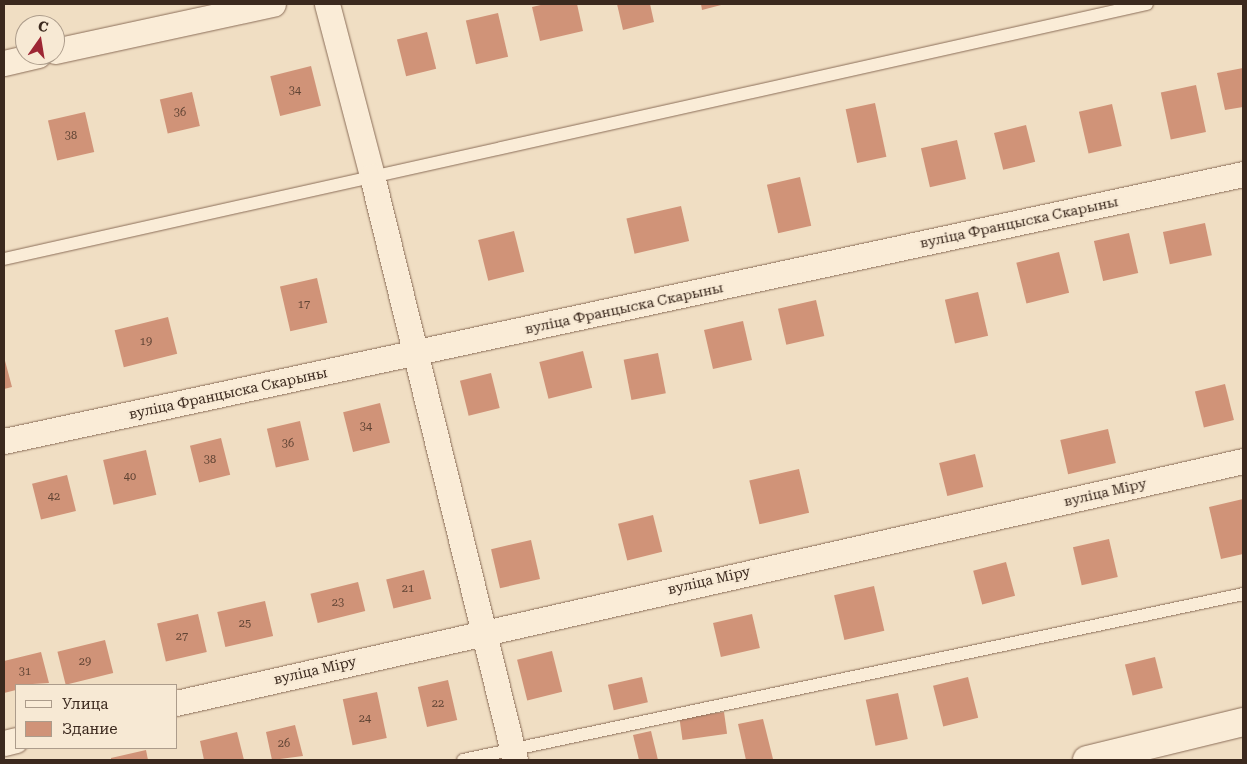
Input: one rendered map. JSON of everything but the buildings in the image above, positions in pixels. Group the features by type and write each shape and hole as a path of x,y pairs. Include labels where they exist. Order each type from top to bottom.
{"street":[{"path":"65,49 273,4"},
{"path":"327,4 372,176 514,754"},
{"name":"вуліца Францыска Скарыны","path":"4,441 1243,174"},
{"name":"вуліца Міру","path":"178,703 483,631 1243,461"},
{"path":"1087,760 1243,722"}],"lane":[{"path":"4,259 1147,4"},
{"path":"463,760 514,754 1243,594"}]}
